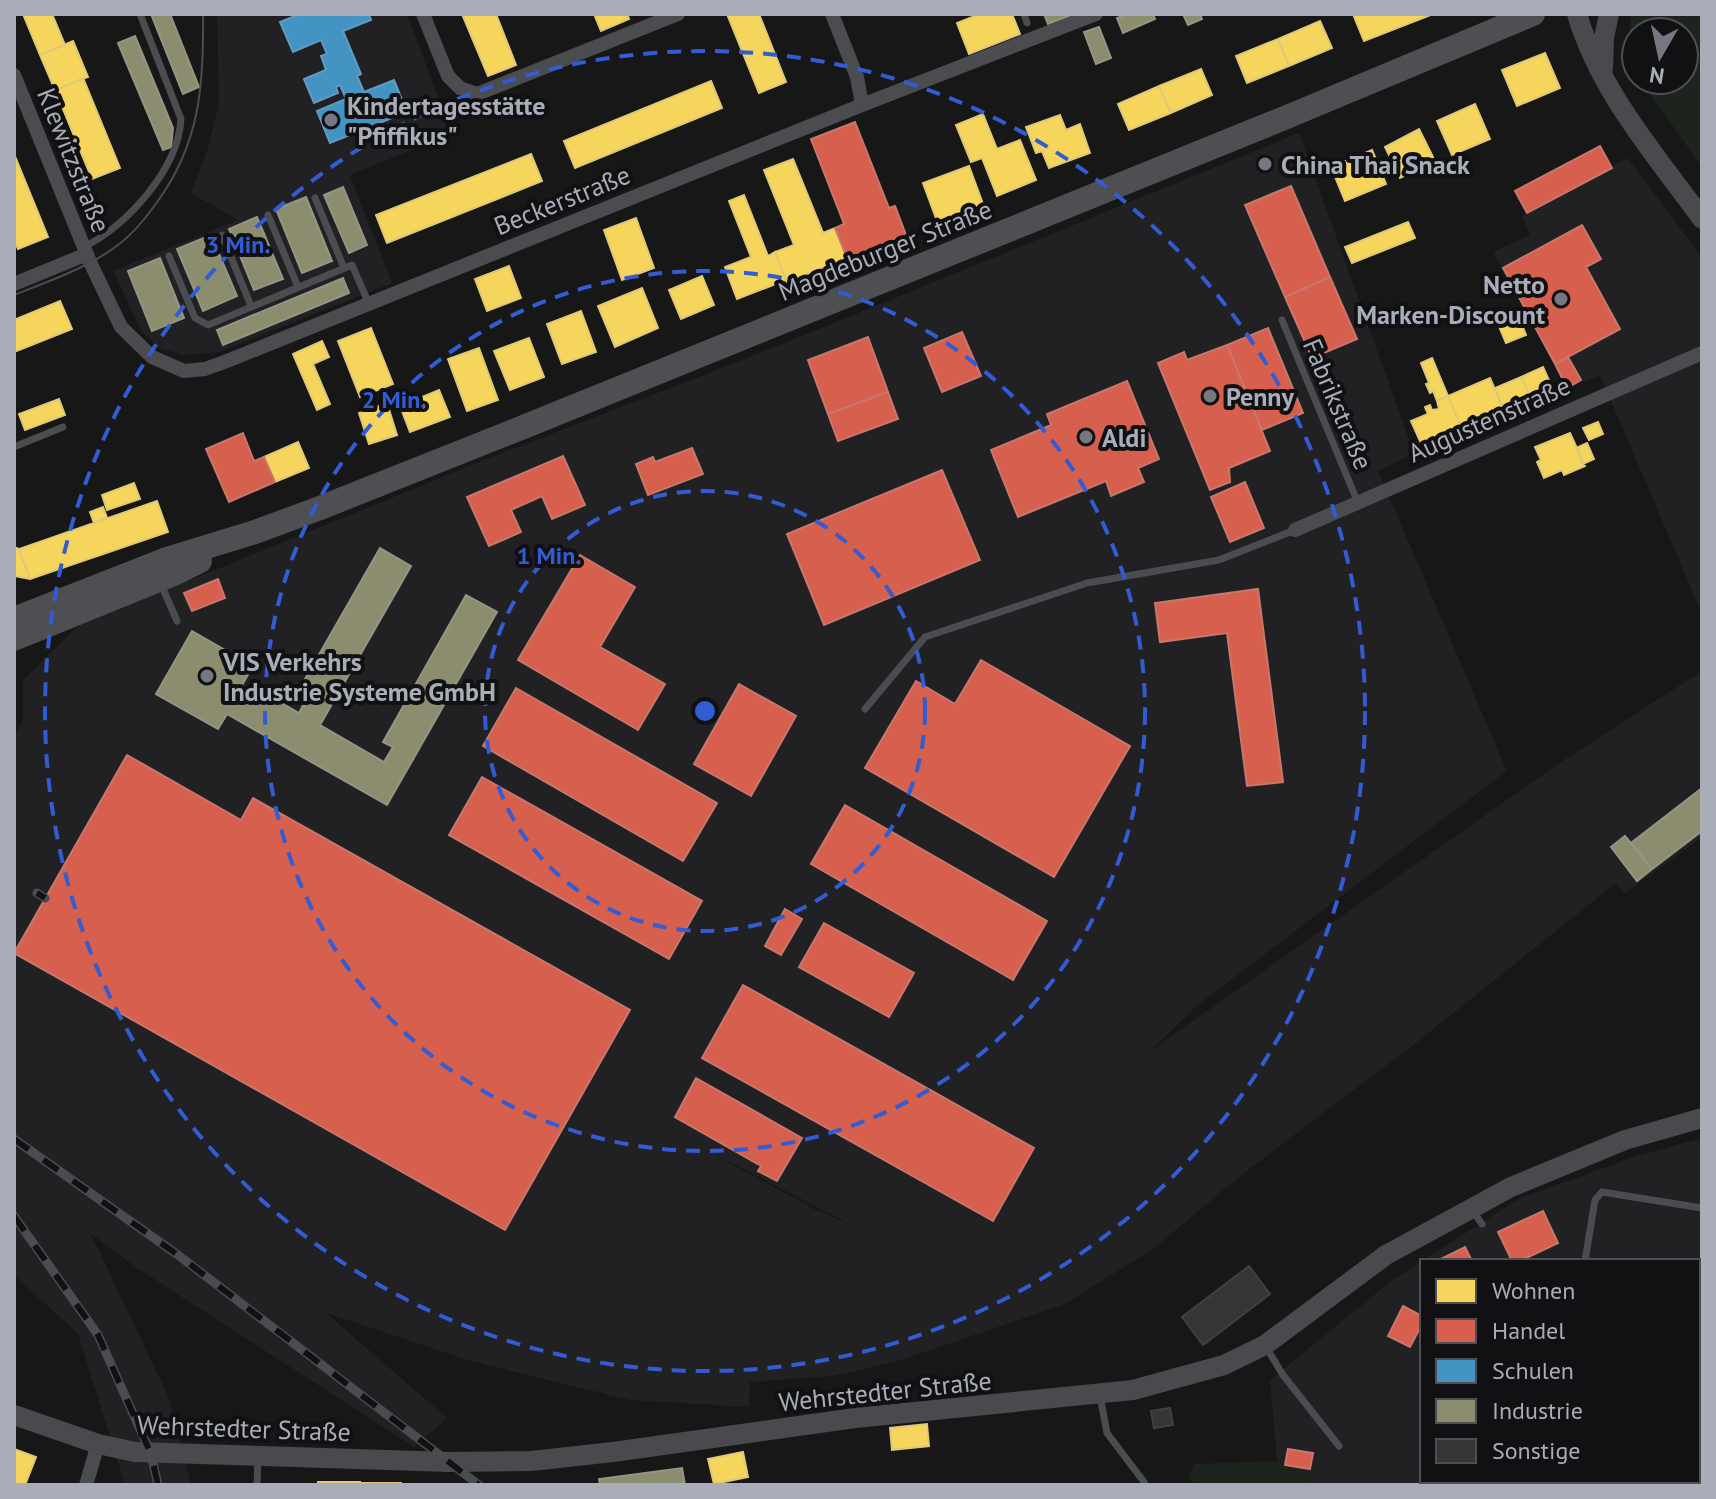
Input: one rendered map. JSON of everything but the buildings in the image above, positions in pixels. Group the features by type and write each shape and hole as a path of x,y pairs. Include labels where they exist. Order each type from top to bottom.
{"main road":[{"name":"Magdeburger Straße","path":"15,634 167,559 255,532 843,298 1533,14"},
{"name":"Magdeburger Straße","path":"15,634 159,580 255,532"}],"street":[{"path":"423,14 448,76 460,88 477,94 678,14"},
{"path":"832,14 857,77 862,105"},
{"name":"Beckerstraße","path":"87,255 121,327 128,335 152,357 184,371 205,369 1096,14"},
{"path":"1577,14 1603,77 1630,121 1702,219"},
{"path":"1603,77 1604,38 1609,14"},
{"name":"Klewitzstraße","path":"14,75 87,255"},
{"path":"14,284 87,255"},
{"name":"Augustenstraße","path":"1295,530 1702,353"},
{"name":"Wehrstedter Straße","path":"14,1415 98,1444 151,1454 531,1461 855,1418 1133,1390 1224,1365 1265,1345 1386,1255 1477,1216 1511,1187 1625,1140 1702,1118"},
{"path":"86,1485 98,1444"}],"lane":[{"path":"87,255 135,209 159,177 180,130 181,119 140,14"},
{"path":"1024,14 1027,23"},
{"path":"315,198 344,268"},
{"path":"268,215 298,287"},
{"path":"222,235 251,306"},
{"path":"169,256 195,318 208,325 352,265 369,304"},
{"name":"Fabrikstraße","path":"1282,320 1358,503"},
{"path":"14,447 63,427"},
{"path":"865,709 925,637 1087,583 1219,560 1295,530"},
{"path":"159,580 177,621"},
{"path":"1585,1259 1595,1200 1602,1192 1702,1208"},
{"path":"1265,1345 1283,1375 1339,1446"},
{"path":"1099,1394 1107,1433 1144,1482"},
{"path":"257,1485 258,1456"}],"shaded area":[{"path":"217,14 407,14 452,134 350,175 392,283 220,352 184,355 160,348 142,332 113,271 238,220 191,193 208,148 219,105"},
{"path":"1702,14 1702,167 1651,96 1700,96 1700,16 1631,16"},
{"path":"1299,133 1414,453 1378,471 1507,771 1200,1003 1150,1051 1555,766 1702,671 1702,837 1624,894 1616,883 1417,1042 1239,1177 1153,1249 1063,1305 898,1361 833,1376 750,1382 749,1407 630,1400 468,1360 326,1313 447,1418 414,1447 137,1268 91,1234 169,1398 191,1485 125,1485 78,1334 14,1275 14,737 23,720 23,680 78,626 489,458 748,358","holes":["717,1156 850,1224 816,1210"]},
{"path":"1628,158 1702,258 1702,614 1600,375 1567,388 1493,252 1530,235 1522,216"},
{"path":"1702,1138 1702,1485 1318,1485 1277,1461 1270,1380 1390,1282 1420,1262 1420,1483 1700,1483 1700,1259 1425,1259 1520,1198 1640,1155"},
{"path":"1277,1461 1318,1485 1197,1485 1188,1478 1194,1464"}],"tram line":[{"path":"14,295 94,261 123,241 143,221 170,183 182,160 196,114 202,66 203,14"}],"railway":[{"path":"37,893 45,898"},
{"path":"14,1139 178,1255 479,1485"},
{"path":"14,1216 98,1335 151,1454 158,1485"}],"place":[{"name":"Kindertagesstätte \"Pfiffikus\"","path":"331,120"},
{"name":"China Thai Snack","path":"1265,164"},
{"name":"Netto Marken-Discount","path":"1561,299"},
{"name":"Penny","path":"1210,396"},
{"name":"Aldi","path":"1086,437"},
{"name":"VIS Verkehrs Industrie Systeme GmbH","path":"207,676"}]}
